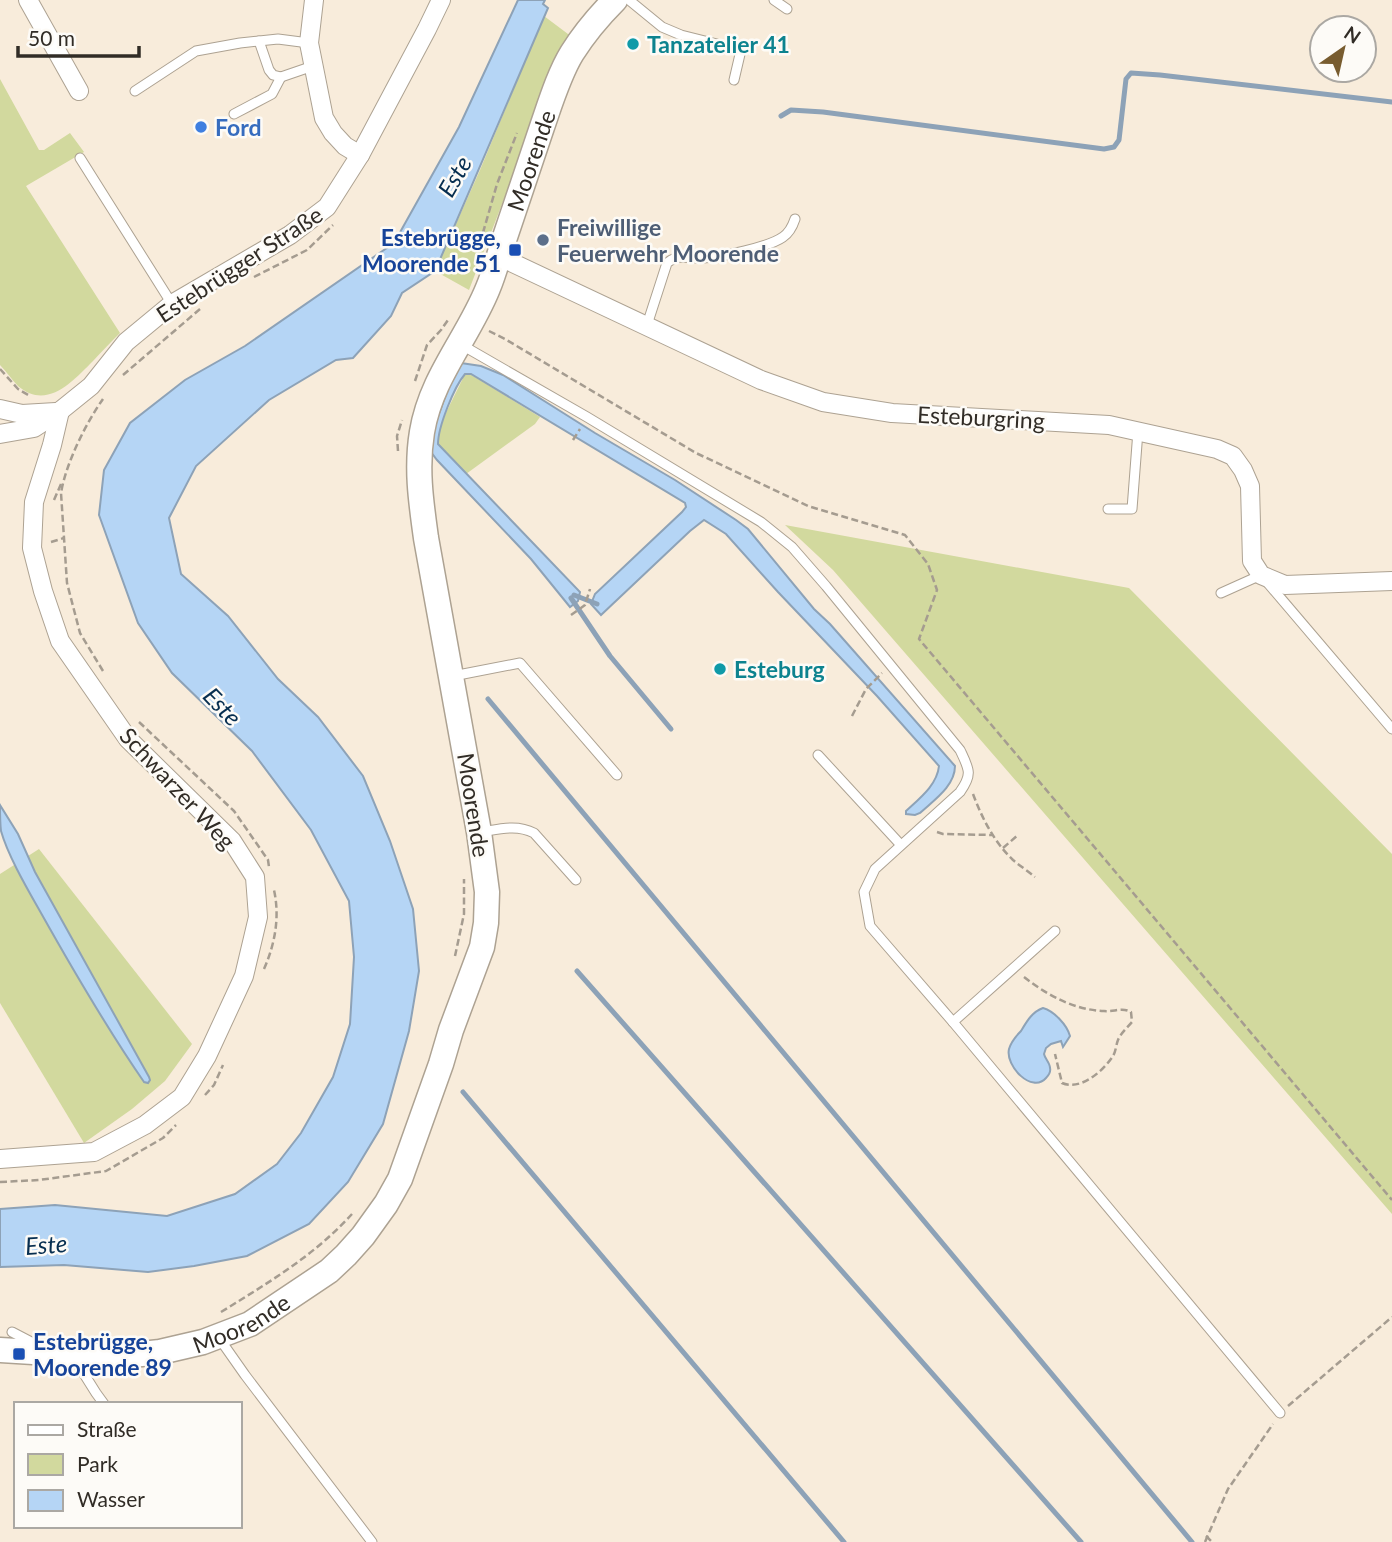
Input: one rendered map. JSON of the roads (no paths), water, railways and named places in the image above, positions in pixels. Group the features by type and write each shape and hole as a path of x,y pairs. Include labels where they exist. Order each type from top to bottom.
{"street":[{"path":"28,0 79,91"},
{"path":"314,0 309,43 324,118 345,146 360,156"},
{"name":"Estebrügger Straße","path":"0,434 34,428 60,411 91,386 126,342 172,304 290,235 327,207 360,156 440,0"},
{"name":"Moorende","path":"6,1341 61,1353 114,1357 160,1352 203,1342 216,1326 250,1324 329,1270 346,1255 386,1204 400,1179 482,947 487,892 480,832 426,538 420,491 422,432 457,332 489,287 566,65 595,20 615,0"},
{"name":"Esteburgring","path":"499,256 646,328 761,380 824,402 892,413 1109,425 1217,449 1233,456 1250,486 1252,561 1261,575"},
{"path":"0,409 22,414 60,411"},
{"name":"Schwarzer Weg","path":"0,1159 94,1152 145,1125 181,1097 207,1056 244,976 258,917 255,877 232,841 128,739 61,641 43,591 32,548 34,502 60,411"},
{"path":"1261,575 1285,585 1392,580"}],"lane":[{"path":"629,0 662,27 681,35 741,50 734,80"},
{"path":"774,0 788,9"},
{"path":"135,91 196,51 278,39 309,43"},
{"path":"260,41 273,75 281,77 313,66"},
{"path":"234,114 272,94 281,77"},
{"path":"79,158 172,304"},
{"path":"646,328 667,263 672,259 679,256 700,259 726,256 771,243 784,236 795,219"},
{"path":"457,332 576,410 761,522 792,547 960,750 968,767 967,781 960,792 875,869 864,892 870,926 1280,1413"},
{"path":"1108,509 1132,509 1138,431"},
{"path":"1221,593 1261,575 1392,729"},
{"path":"452,676 520,663 617,775"},
{"path":"818,755 900,844"},
{"path":"480,832 520,827 527,830 534,834 576,880"},
{"path":"953,1022 1055,931"},
{"path":"216,1326 268,1406 372,1542"},
{"path":"61,1353 103,1402"}],"water":[{"name":"Este","path":"518,0 545,0 543,4 548,8 435,271 402,293 391,316 353,358 336,360 269,400 196,466 169,518 181,574 228,616 278,679 318,717 363,776 390,841 413,909 419,971 409,1031 383,1124 348,1182 309,1224 247,1256 148,1272 64,1265 0,1267 0,1209 55,1205 167,1216 235,1194 277,1164 301,1133 333,1077 350,1024 354,957 349,901 311,830 252,751 172,673 138,623 99,515 104,470 130,423 185,380 245,346 394,243 459,127"},
{"path":"461,363 481,366 503,375 675,480 748,529 814,609 955,766 951,780 943,792 920,813 906,814 931,785 939,766 726,534 704,520 601,615 591,604 595,594 682,512 686,507 685,503 471,374 465,374 447,408 438,444 580,592 578,601 570,607 531,559 431,452 432,433 454,372"},
{"path":"0,805 149,1077 148,1083 144,1082 103,1019 24,884 1,831"},
{"path":"1043,1008 1060,1019 1070,1036 1063,1047 1061,1041 1046,1048 1044,1054 1050,1072 1046,1078 1034,1083 1015,1070 1009,1049 1030,1017"}],"waterway":[{"path":"781,116 791,110 823,112 1104,149 1114,147 1119,140 1126,79 1131,73 1392,102"},
{"path":"574,595 597,604"},
{"path":"571,598 610,656 671,729"},
{"path":"488,699 1192,1542"},
{"path":"577,971 1081,1542"},
{"path":"463,1092 844,1542"}],"place":[{"name":"Tanzatelier 41","path":"633,44"},
{"name":"Ford","path":"201,127"},
{"name":"Freiwillige Feuerwehr Moorende","path":"543,240"},
{"name":"Estebrügge, Moorende 51","path":"515,250"},
{"name":"Esteburg","path":"720,669"},
{"name":"Estebrügge, Moorende 89","path":"19,1354"}]}
